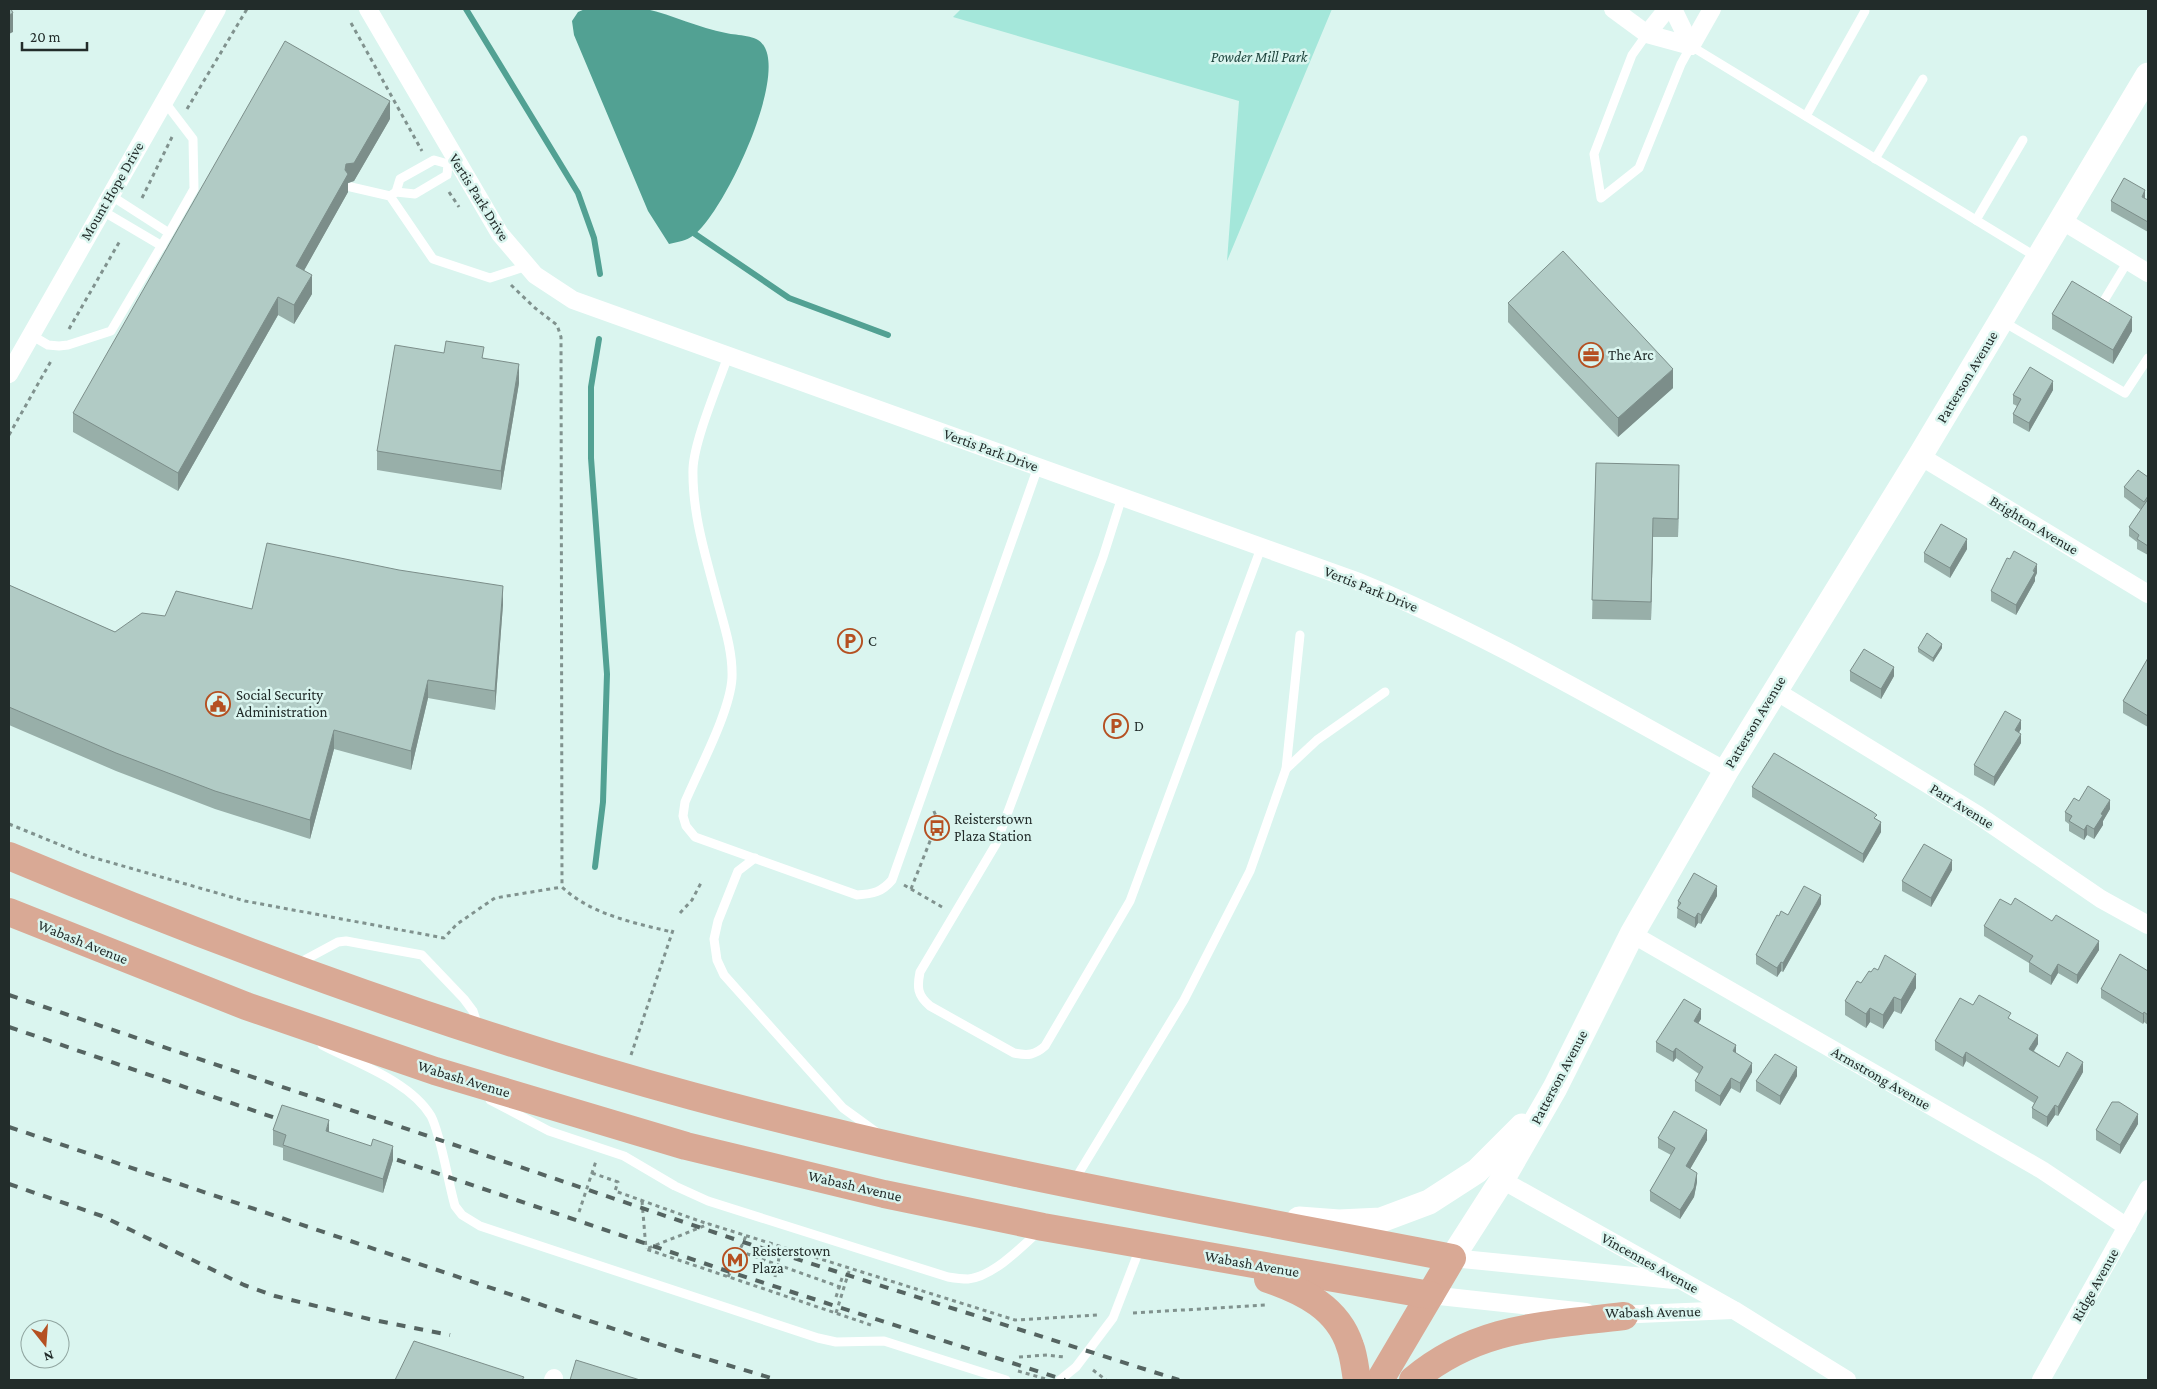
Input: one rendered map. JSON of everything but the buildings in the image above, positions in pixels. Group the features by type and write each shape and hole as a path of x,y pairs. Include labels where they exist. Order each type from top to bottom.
{"main road":[{"name":"Patterson Avenue","path":"1380,1380 1556,1088 1632,934 1726,771 1774,690 1920,456 2148,74"},
{"name":"Wabash Avenue","path":"9,856 118,901 292,967 479,1031 693,1096 895,1146 1071,1186 1452,1258"},
{"name":"Wabash Avenue","path":"9,912 246,1006 435,1071 686,1146 884,1194 1043,1227 1430,1295"},
{"path":"1196,1210 1339,1222 1381,1220 1429,1202 1477,1171 1514,1135 1556,1088"},
{"path":"1194,1253 1303,1292 1326,1308 1342,1327 1350,1346 1357,1380"},
{"path":"1413,1380 1430,1366 1463,1346 1492,1336 1540,1326 1624,1316"}],"street":[{"name":"Mount Hope Drive","path":"9,374 101,210 218,9"},
{"name":"Vertis Park Drive","path":"368,9 452,161 500,234 535,275 573,300 1358,582 1407,602 1515,655 1726,771"},
{"path":"1613,9 1648,34 1691,46"},
{"path":"1648,34 1667,9"},
{"path":"1673,9 1691,46"},
{"path":"1691,46 1712,9"},
{"path":"2061,220 2148,273"},
{"name":"Brighton Avenue","path":"1920,456 2148,594"},
{"name":"Parr Avenue","path":"1774,690 1978,815 2100,899 2148,925"},
{"name":"Armstrong Avenue","path":"1632,934 2042,1170 2127,1227"},
{"name":"Vincennes Avenue","path":"1502,1180 1734,1310 1847,1380"},
{"name":"Ridge Avenue","path":"2041,1380 2148,1189"},
{"name":"Wabash Avenue","path":"1452,1258 1682,1281"},
{"name":"Wabash Avenue","path":"1430,1295 1624,1316 1734,1310"}],"lane":[{"path":"1806,116 1865,11"},
{"path":"1648,34 1632,55 1594,154 1601,198 1639,168 1681,64 1691,46 2038,258"},
{"path":"1876,159 1923,79"},
{"path":"31,335 48,344 59,346 68,345 111,330 162,246 194,189 193,139 164,101"},
{"path":"1976,220 2023,140"},
{"path":"351,187 393,194 415,194 447,175 452,161 434,160 429,162 400,179 393,194"},
{"path":"393,194 433,259 490,278 527,266"},
{"path":"110,195 169,233"},
{"path":"101,210 162,246"},
{"path":"2105,298 2128,261"},
{"path":"2001,320 2126,393 2148,358"},
{"path":"728,356 705,422 693,467 698,526 725,626 732,663 732,679 729,699 686,802 683,816 686,826 695,836 856,895 871,894 884,890 892,880 1038,467"},
{"path":"1122,497 1100,564 996,844 920,972 917,987 921,998 930,1006 1014,1053 1024,1056 1036,1054 1045,1046 1130,901 1261,548"},
{"path":"1071,1186 1184,1000 1250,871 1286,769 1300,635"},
{"path":"1286,769 1317,740 1385,692"},
{"path":"755,858 738,871 718,921 714,939 717,960 724,975 843,1108 895,1146"},
{"path":"292,967 331,946 346,941 422,955 473,1011 479,1031"},
{"path":"246,1006 398,1084 419,1101 431,1117 455,1206 462,1215 475,1224 818,1338 836,1342 884,1342 1006,1380"},
{"path":"435,1071 549,1131 624,1156 675,1186 708,1201 948,1277 968,1279 980,1276 1017,1251 1043,1227"},
{"path":"1060,1380 1076,1367 1113,1318 1141,1245"}],"path":[{"path":"348,16 410,133 429,162"},
{"path":"440,179 462,211"},
{"path":"504,273 514,290 558,325 561,337 562,887 573,898 627,922 672,932 654,986"},
{"path":"912,889 938,821 931,805"},
{"path":"9,824 88,856 245,902 444,938 457,924 495,898 562,887"},
{"path":"892,880 912,889 955,914"},
{"path":"680,913 692,900 702,881"},
{"path":"592,1173 618,1182 615,1191 642,1201 746,1236 1015,1320 1102,1315"},
{"path":"642,1201 646,1249"},
{"path":"646,1249 709,1224"},
{"path":"728,1277 746,1236"},
{"path":"646,1249 876,1326"},
{"path":"739,1251 841,1287"},
{"path":"776,1277 779,1258"},
{"path":"836,1297 850,1268"},
{"path":"836,1313 842,1278"},
{"path":"1133,1313 1275,1304"},
{"path":"1019,1357 1046,1355 1067,1358"},
{"path":"1089,1367 1106,1380"},
{"path":"1012,1369 1048,1380"}],"green space":[{"name":"Powder Mill Park","path":"961,9 1332,9 1227,261 1239,101 953,17"}],"shaded area":[{"path":"623,7 646,9 716,31 752,37 764,46 769,63 767,87 748,145 721,201 707,222 688,239 669,244 648,211 574,35 572,21 578,12 585,9"}],"waterway":[{"path":"466,9 578,193 594,238 600,274"},
{"path":"695,234 789,298 888,335"},
{"path":"595,867 603,802 607,674 591,458 591,387 599,339"}],"railway":[{"path":"9,995 743,1242 1179,1380"},
{"path":"9,1027 290,1123"},
{"path":"9,1127 680,1351 778,1380"},
{"path":"380,1154 730,1272 1065,1380"},
{"path":"9,1184 102,1216 244,1285 275,1296 369,1319 450,1335"}],"place":[{"name":"The Arc","path":"1591,355"},
{"name":"C","path":"850,641"},
{"name":"Social Security Administration","path":"218,704"},
{"name":"D","path":"1116,726"},
{"name":"Reisterstown Plaza Station","path":"937,828"},
{"name":"Reisterstown Plaza","path":"735,1260"}]}
